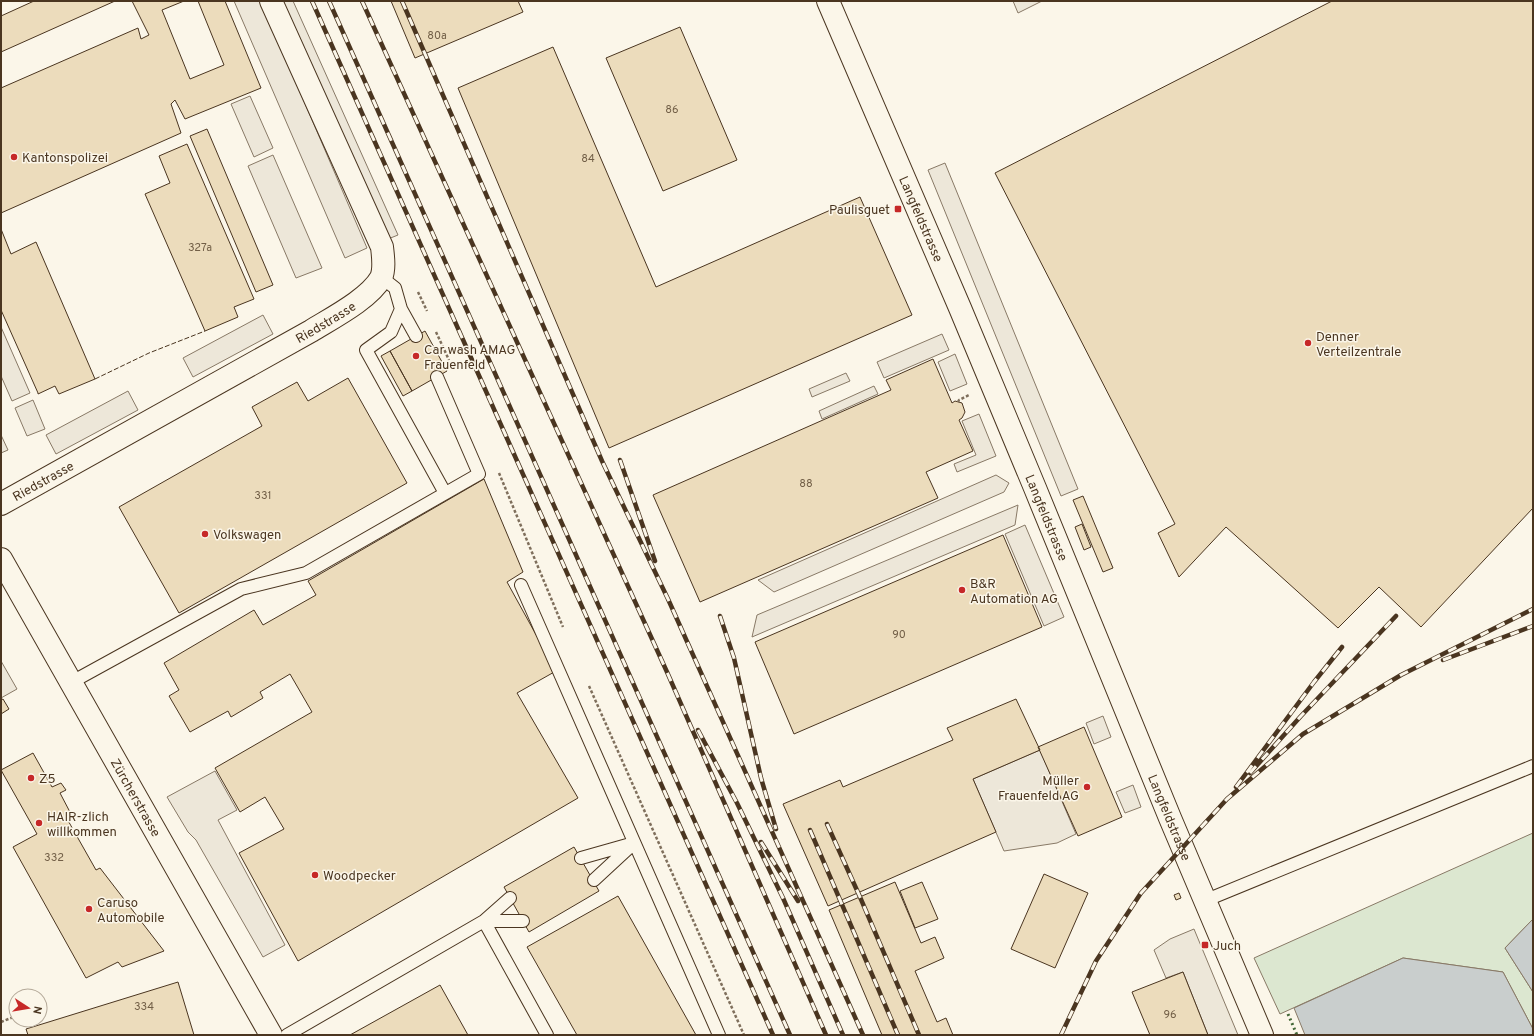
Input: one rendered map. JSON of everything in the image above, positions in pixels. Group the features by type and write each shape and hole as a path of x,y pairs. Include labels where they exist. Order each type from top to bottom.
{"street":[{"path":"271,1 382,247 384,261 381,277"},
{"name":"Langfeldstrasse","path":"828,1 960,308 1204,900 1262,1035"},
{"name":"Riedstrasse","path":"1,504 352,306 367,293 381,277"},
{"name":"Zürcherstrasse","path":"1,559 271,1035"}],"lane":[{"path":"381,277 395,288 401,309 416,336"},
{"path":"401,309 391,332 366,350 446,493"},
{"path":"70,683 241,589 306,572 479,474 437,377"},
{"path":"521,585 719,1035"},
{"path":"1204,900 1533,766"},
{"path":"581,858 634,843"},
{"path":"594,880 634,843"},
{"path":"287,1035 484,922 510,898"},
{"path":"484,922 523,921"},
{"path":"484,922 547,1035"}],"path":[{"path":"418,291 427,311"},
{"path":"433,326 449,361"},
{"path":"958,402 959,400 970,395"},
{"path":"497,468 564,628"},
{"path":"589,685 744,1035"}],"green space":[{"path":"1533,833 1533,919 1505,948 1533,992 1533,1029 1503,972 1403,958 1280,1014 1254,958"}],"shaded area":[{"path":"234,1 261,1 367,248 345,258"},
{"path":"283,1 293,1 398,235 388,239"},
{"path":"1013,1 1042,1 1018,13"},
{"path":"250,96 273,148 254,157 231,104"},
{"path":"273,155 322,268 296,278 248,166"},
{"path":"945,163 1078,489 1061,496 928,170"},
{"path":"263,315 273,334 193,377 183,358"},
{"path":"1,327 30,393 12,401 1,376"},
{"path":"942,334 949,350 884,378 877,362"},
{"path":"955,354 967,384 950,391 938,362"},
{"path":"846,373 850,381 812,397 809,389"},
{"path":"874,386 878,394 822,419 819,411"},
{"path":"128,391 138,410 56,454 46,435"},
{"path":"33,400 45,429 27,436 15,408"},
{"path":"979,414 996,456 957,472 954,464 976,455 962,421"},
{"path":"1,435 8,450 1,453"},
{"path":"996,475 1009,483 1004,492 774,592 758,580"},
{"path":"1018,505 1015,525 752,637 757,615"},
{"path":"1025,525 1064,617 1044,626 1005,534"},
{"path":"1,661 17,689 1,698"},
{"path":"1103,716 1111,737 1094,744 1086,723"},
{"path":"1040,750 1076,834 1057,843 1004,851 973,779"},
{"path":"215,771 237,810 218,820 285,945 263,957 196,840 188,832 167,797"},
{"path":"1133,785 1141,807 1125,813 1116,792"},
{"path":"1533,919 1533,992 1505,948"},
{"path":"1194,929 1238,1035 1208,1035 1183,972 1166,978 1154,950 1170,939"},
{"path":"1403,958 1503,972 1533,1029 1533,1035 1305,1035 1294,1008"}],"building":[{"path":"34,1 115,1 1,52 1,16"},
{"path":"132,1 184,1 162,10 190,79 224,65 198,1 225,1 261,88 185,119 175,100 171,104 181,133 1,213 1,88 138,28 141,39 149,35"},
{"path":"391,1 518,1 523,12 415,58"},
{"name":"Denner Verteilzentrale","path":"1332,1 1533,1 1533,508 1421,627 1379,587 1338,628 1226,527 1179,577 1158,533 1175,524 995,173"},
{"path":"680,27 737,160 663,191 606,58"},
{"path":"553,47 656,287 860,197 912,315 609,448 458,88"},
{"path":"207,129 273,285 256,292 190,136"},
{"path":"187,144 254,299 234,307 238,317 205,331 145,194 170,183 159,156"},
{"path":"1,229 11,254 36,242 95,379 59,394 55,386 38,394 1,310"},
{"name":"Car wash AMAG Frauenfeld","path":"425,331 447,371 412,391 390,351"},
{"path":"390,351 412,391 403,396 381,356"},
{"path":"933,359 952,403 955,401 962,403 965,412 959,420 973,451 926,472 938,498 700,602 653,495 891,390 886,380"},
{"path":"348,378 407,483 179,613 119,507 262,426 252,407 297,382 308,401"},
{"path":"484,479 523,572 507,582 556,671 517,693 578,798 298,961 239,853 284,829 265,797 240,812 215,768 312,712 290,674 260,692 263,698 231,717 228,711 190,732 169,696 179,690 164,663 254,610 263,625 316,595 308,581"},
{"path":"1083,496 1113,568 1103,572 1073,500"},
{"path":"1082,524 1091,547 1084,550 1075,527"},
{"path":"1003,535 1042,627 794,734 755,642"},
{"path":"3,699 9,709 1,714 1,700"},
{"path":"1016,699 1040,750 973,779 996,832 828,906 783,804 840,780 843,787 953,740 947,728"},
{"path":"1084,727 1122,817 1078,836 1038,747"},
{"path":"33,753 52,787 61,783 66,790 60,793 71,814 66,817 96,870 100,868 164,951 122,967 118,962 86,978 13,847 37,834 1,770"},
{"path":"574,847 599,891 529,932 504,887"},
{"path":"1044,874 1088,893 1055,968 1011,949"},
{"path":"895,882 921,943 935,937 944,958 915,971 937,1022 946,1018 953,1035 882,1035 829,910"},
{"path":"922,882 938,919 915,928 900,891"},
{"path":"1179,893 1181,898 1176,900 1174,895"},
{"path":"618,896 696,1035 577,1035 527,947"},
{"path":"1183,972 1208,1035 1150,1035 1132,992"},
{"path":"178,982 194,1035 28,1035 26,1029 48,1028 48,1022"},
{"path":"440,985 468,1035 350,1035"}],"railway":[{"path":"312,1 773,1035"},
{"path":"329,1 790,1035"},
{"path":"362,1 667,672 826,1035"},
{"path":"402,1 602,461 668,599 863,1035"},
{"path":"620,460 655,561"},
{"path":"1061,1035 1096,961 1141,893 1227,799 1303,734 1401,675 1533,609"},
{"path":"720,616 734,658 761,778 776,829"},
{"path":"1250,773 1301,716 1396,616"},
{"path":"1443,660 1533,626"},
{"path":"1236,787 1342,647"},
{"path":"698,730 737,803 783,898 843,1035"},
{"path":"827,824 919,1035"},
{"path":"810,830 898,1035"},
{"path":"761,842 798,901"}],"hedge":[{"path":"1288,1014 1297,1035"}],"fence":[{"path":"95,379 149,353 205,331"}],"place":[{"name":"Kantonspolizei","path":"14,157"},
{"name":"Paulisguet","path":"898,209"},
{"name":"Denner Verteilzentrale","path":"1308,343"},
{"name":"Car wash AMAG Frauenfeld","path":"416,356"},
{"name":"Volkswagen","path":"205,534"},
{"name":"B&R Automation AG","path":"962,590"},
{"name":"Z5","path":"31,778"},
{"name":"Müller Frauenfeld AG","path":"1087,787"},
{"name":"HAIR-zlich willkommen","path":"39,823"},
{"name":"Woodpecker","path":"315,875"},
{"name":"Caruso Automobile","path":"89,909"},
{"name":"Juch","path":"1205,945"}]}
